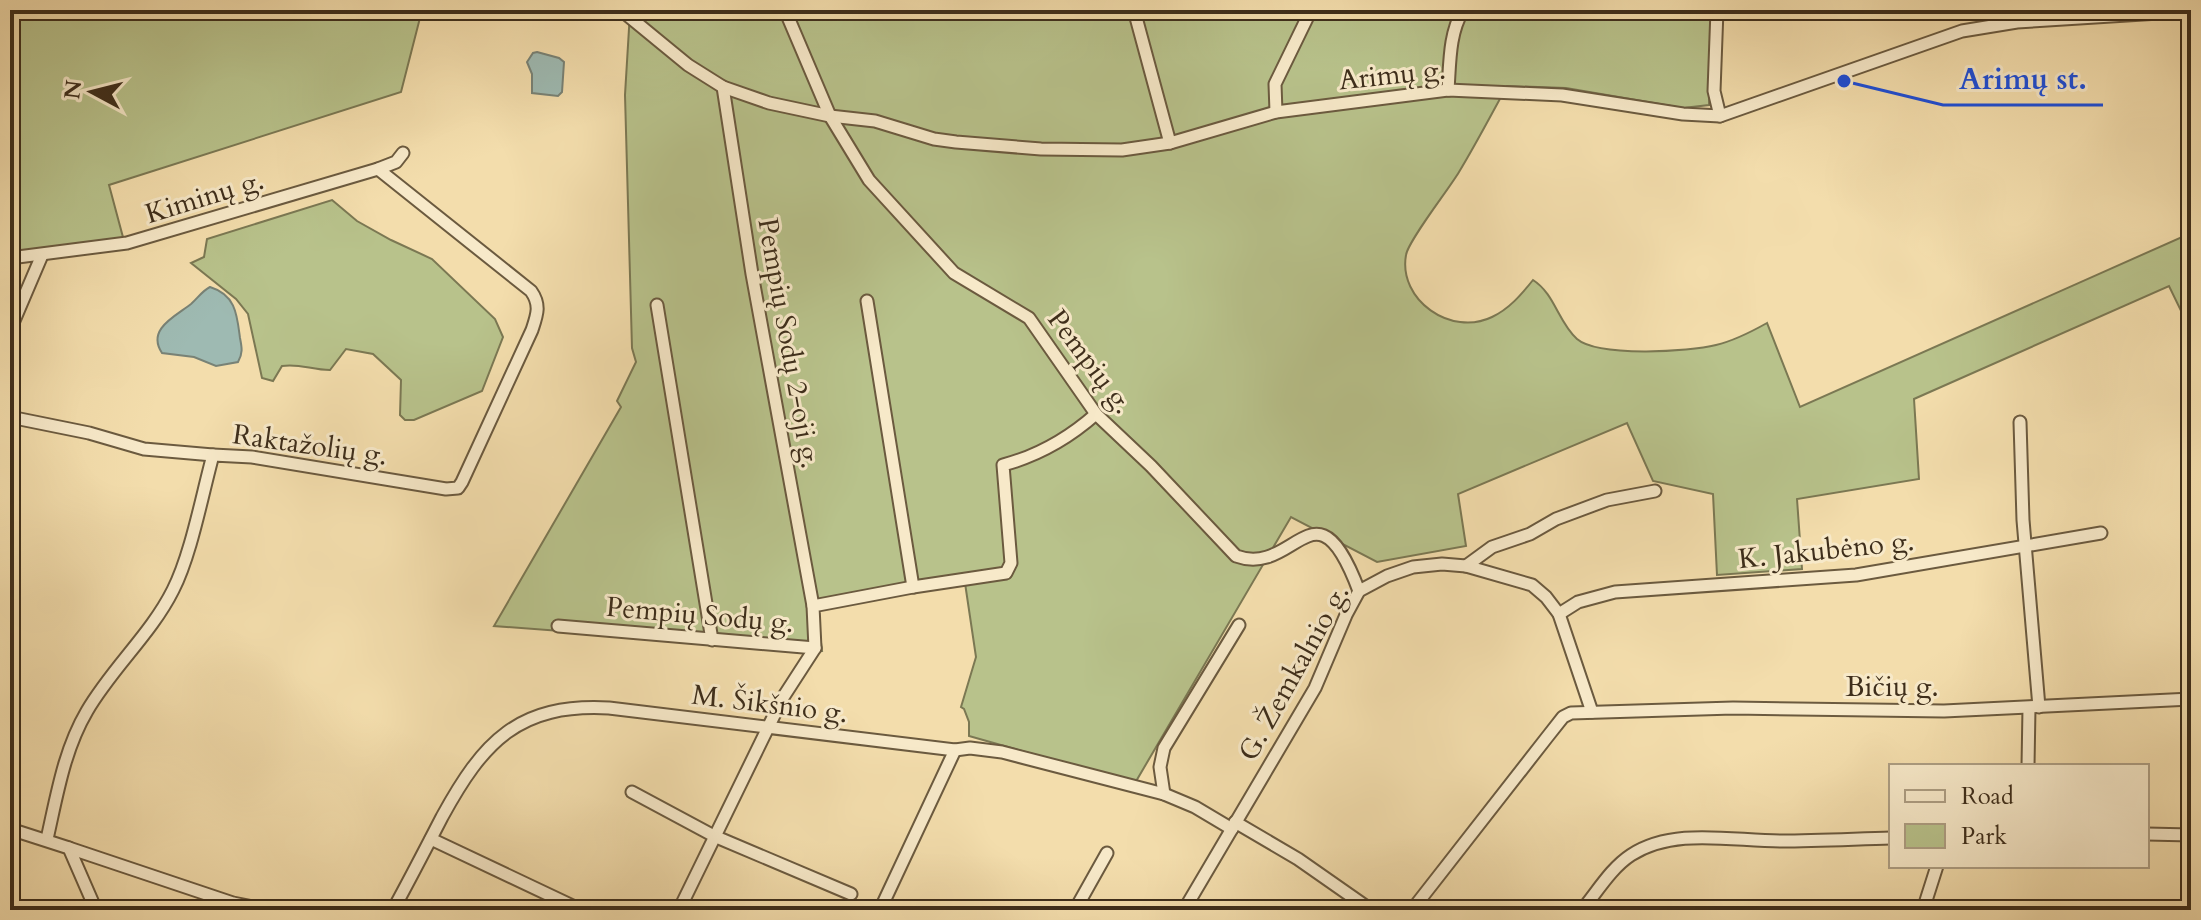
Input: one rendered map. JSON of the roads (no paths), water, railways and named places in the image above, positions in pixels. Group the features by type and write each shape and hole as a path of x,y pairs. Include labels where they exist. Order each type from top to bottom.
{"street":[{"name":"Arimų g.","path":"621,10 688,65 723,87 769,103 830,116 875,121 934,139 956,142 1041,149 1122,150 1170,143 1276,112 1448,90 1562,95 1683,114 1720,116 1962,31 2017,22 2121,12 2191,11"},
{"name":"Pempių g.","path":"785,10 830,116 869,180 917,230 944,265 966,282 1029,318 1096,414 1151,466 1236,556 1249,561 1261,560 1274,556 1302,536 1316,535 1326,538 1345,555 1359,591"},
{"path":"1134,10 1170,143"},
{"path":"1448,90 1455,24 1463,10"},
{"path":"1717,10 1714,91 1720,116"},
{"path":"1276,112 1275,84 1309,11"},
{"name":"Pempių Sodų 2-oji g.","path":"723,87 752,274 813,606"},
{"name":"Kiminų g.","path":"10,258 127,243 378,169 396,162 403,153"},
{"name":"Raktažolių g.","path":"47,839 62,773 76,731 174,589 213,455 252,457 446,489 458,488 532,330 538,301 531,291 378,169"},
{"path":"10,330 42,255"},
{"path":"867,301 913,587"},
{"path":"657,305 712,640"},
{"name":"Pempių Sodų g.","path":"558,626 815,648 813,606 1008,571 1011,563 1003,465 1021,460 1077,432 1096,414"},
{"path":"10,417 89,433 144,449 213,455"},
{"path":"2020,422 2034,708 2028,764"},
{"path":"1466,566 1492,547 1530,534 1556,519 1607,500 1655,491"},
{"name":"K. Jakubėno g.","path":"1559,614 1578,602 1615,592 1856,575 2101,533"},
{"name":"G. Žemkalnio g.","path":"1184,910 1315,688 1359,591 1413,567 1442,564 1466,566 1532,585 1559,614"},
{"path":"1559,614 1592,712"},
{"path":"1164,794 1160,767 1164,748 1239,625"},
{"path":"679,910 782,699 815,648"},
{"name":"Bičių g.","path":"1412,910 1563,717 1571,713 1718,708 1889,712 2191,699"},
{"name":"M. Šikšnio g.","path":"393,910 463,780 486,750 517,725 550,711 583,707 955,750 981,748 1002,752 1164,794 1195,807 1298,859 1371,910"},
{"path":"880,910 955,750"},
{"path":"632,792 714,836 851,894"},
{"path":"10,829 233,903 268,910"},
{"path":"2149,834 2191,835"},
{"path":"1582,910 1617,867 1652,844 1684,838 1779,841 1889,838"},
{"path":"431,839 581,910"},
{"path":"69,848 96,910"},
{"path":"1075,910 1107,853"},
{"path":"1923,910 1936,868"}],"water":[{"path":"537,52 564,62 562,92 558,96 532,93 532,74 527,62"},
{"path":"210,287 225,295 234,307 242,348 238,362 216,366 194,357 162,353 158,344 160,330"}],"place":[{"name":"Arimų st.","path":"1844,81"}]}
